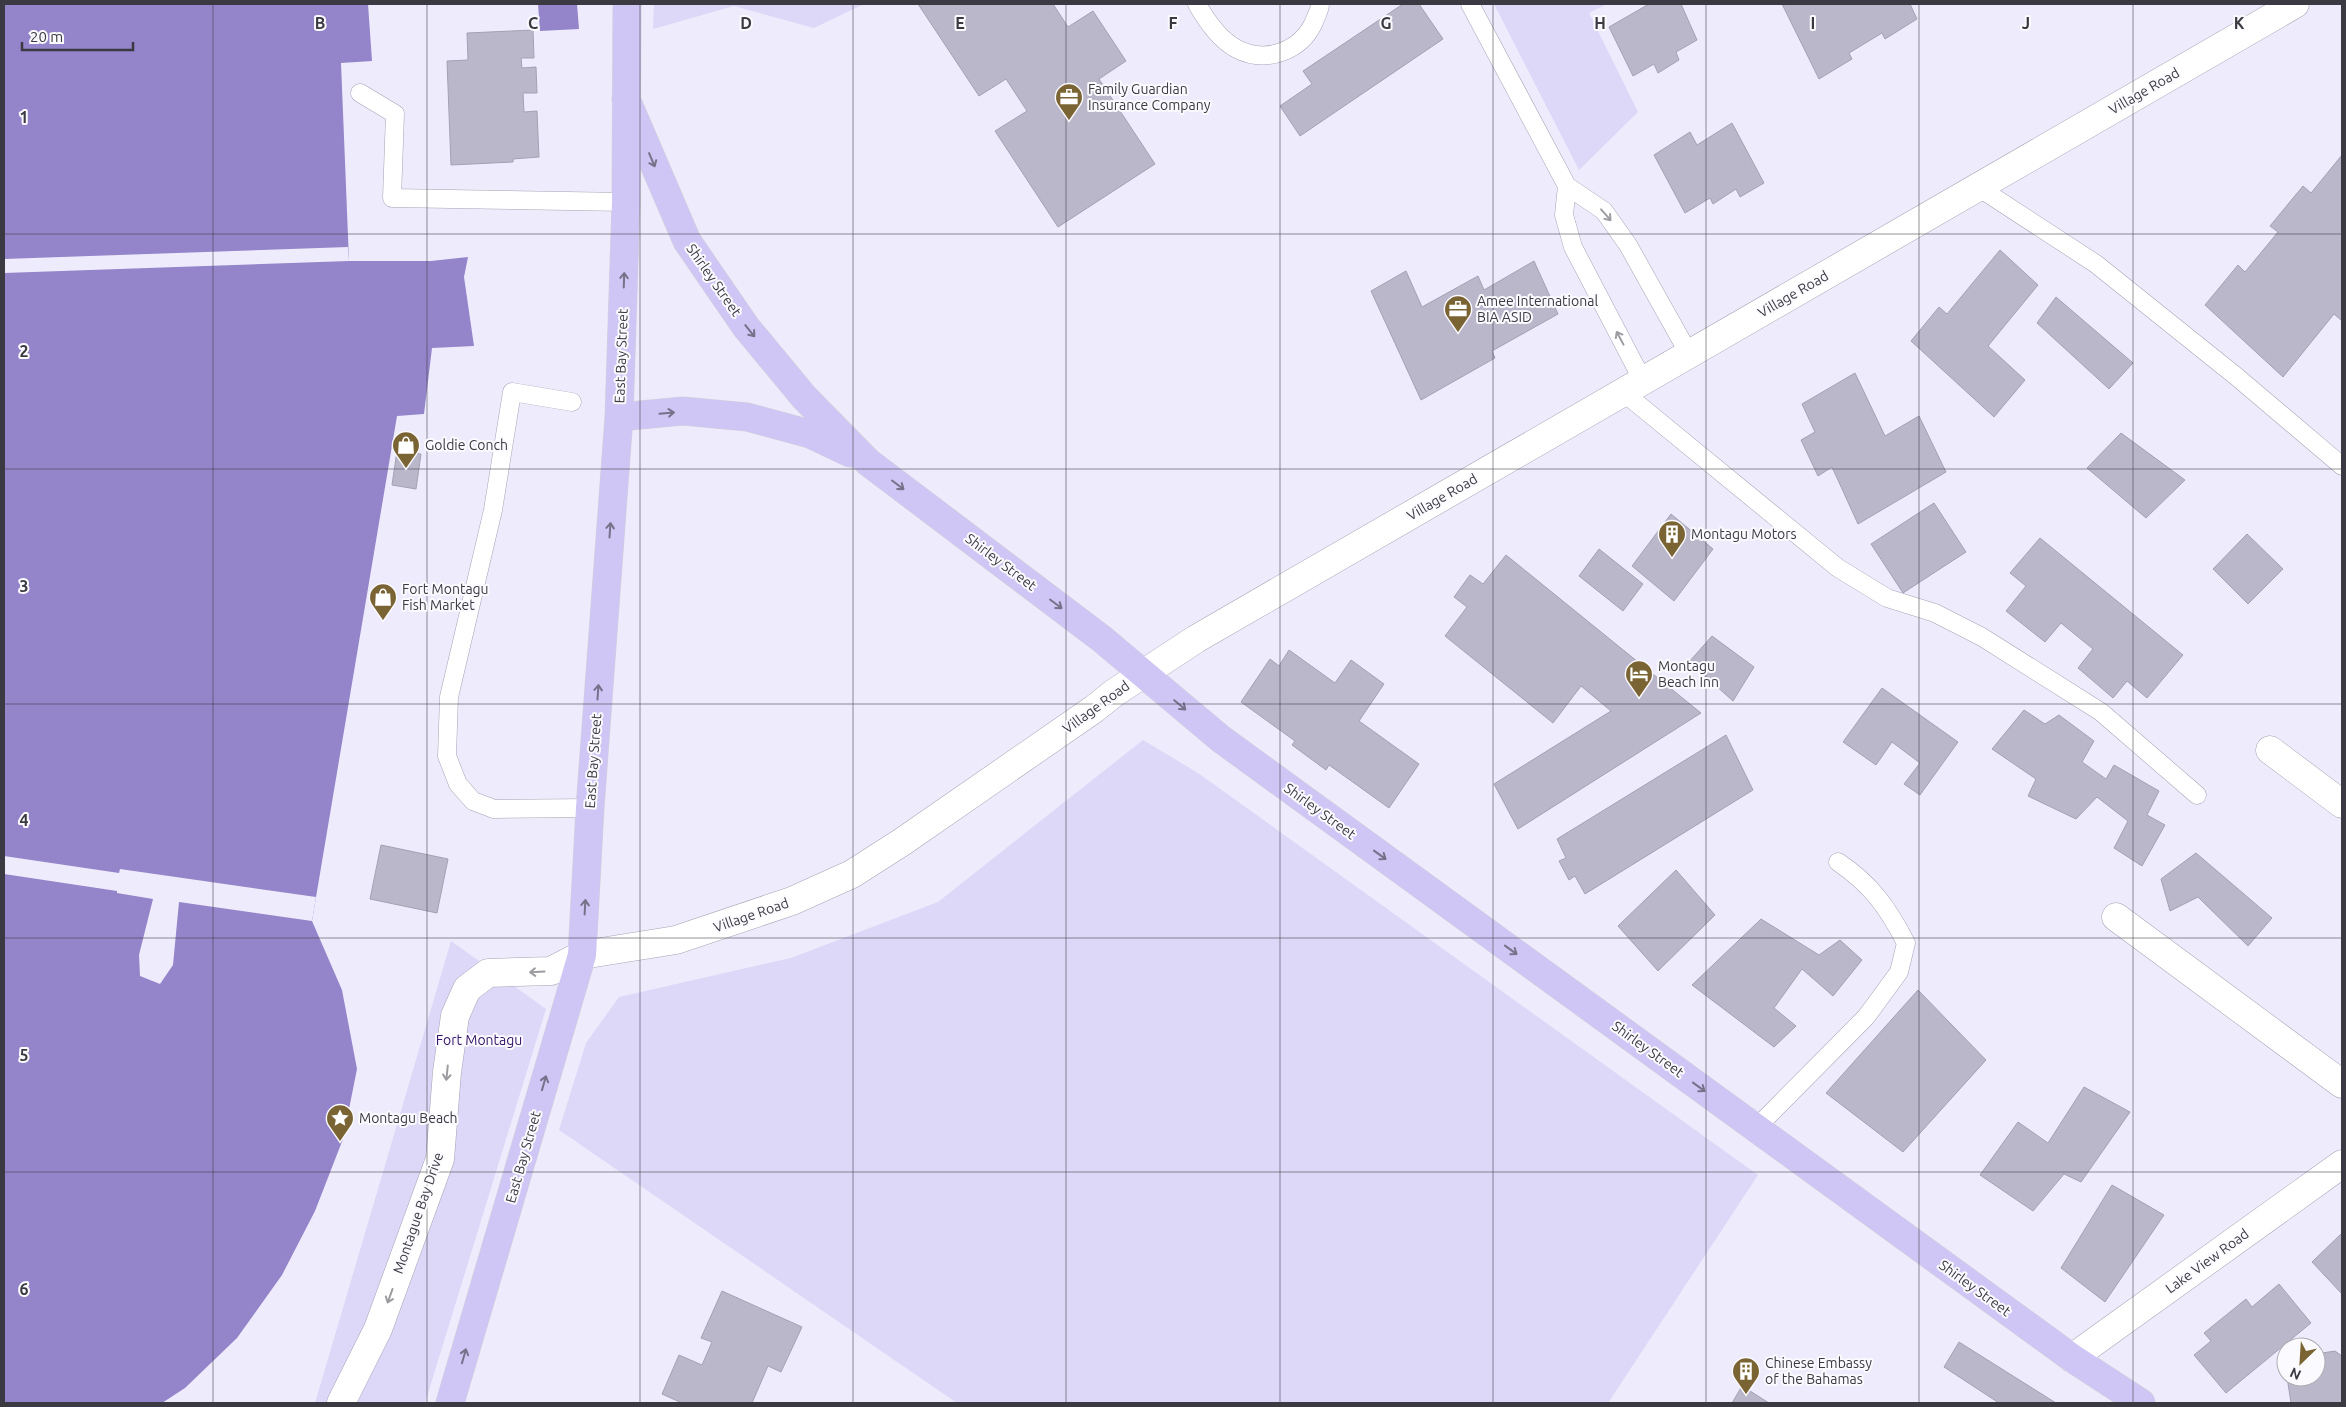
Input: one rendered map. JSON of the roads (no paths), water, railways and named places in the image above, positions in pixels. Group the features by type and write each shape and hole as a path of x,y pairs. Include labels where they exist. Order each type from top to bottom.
{"highway":[{"name":"East Bay Street","path":"450,1403 582,955 590,808 618,417 626,202 627,4"},
{"name":"Shirley Street","path":"626,99 687,241 752,334 804,397 868,462 1143,673 1221,739 2072,1358 2141,1403"},
{"path":"618,417 683,411 747,417 810,434 868,462"}],"main road":[{"name":"Village Road","path":"582,955 676,940 792,901 852,874 918,831 1143,673 1205,634 2295,4"},
{"path":"2270,750 2342,804"},
{"path":"2116,916 2342,1084"},
{"name":"Montague Bay Drive","path":"341,1403 378,1329 440,1159 447,1072 455,1016 466,990 488,973 551,972 582,955"},
{"name":"Lake View Road","path":"2072,1358 2342,1164"}],"lane":[{"path":"1197,4 1208,23 1236,49 1260,57 1291,50 1310,32 1320,4"},
{"path":"1470,4 1567,186 1604,211 1628,245 1689,354"},
{"path":"360,93 395,114 392,198 626,202"},
{"path":"1567,186 1564,215 1573,247 1633,386 1838,568 1887,598 1935,613 1982,637 2101,712 2197,795"},
{"path":"1978,187 2096,264 2237,377 2342,466"},
{"path":"572,402 512,392 493,510 449,697 447,756 458,784 473,800 494,809 590,808"},
{"path":"1756,1128 1866,1018 1899,972 1906,943 1892,915 1860,877 1838,862"}],"place":[{"name":"Family Guardian Insurance Company","path":"1069,121"},
{"name":"Amee International BIA ASID","path":"1458,333"},
{"name":"Goldie Conch","path":"406,469"},
{"name":"Montagu Motors","path":"1672,558"},
{"name":"Fort Montagu Fish Market","path":"383,621"},
{"name":"Montagu Beach Inn","path":"1639,698"},
{"name":"Montagu Beach","path":"340,1142"},
{"name":"Chinese Embassy of the Bahamas","path":"1746,1395"}],"park label":[{"name":"Fort Montagu","path":"479,1040"}]}
